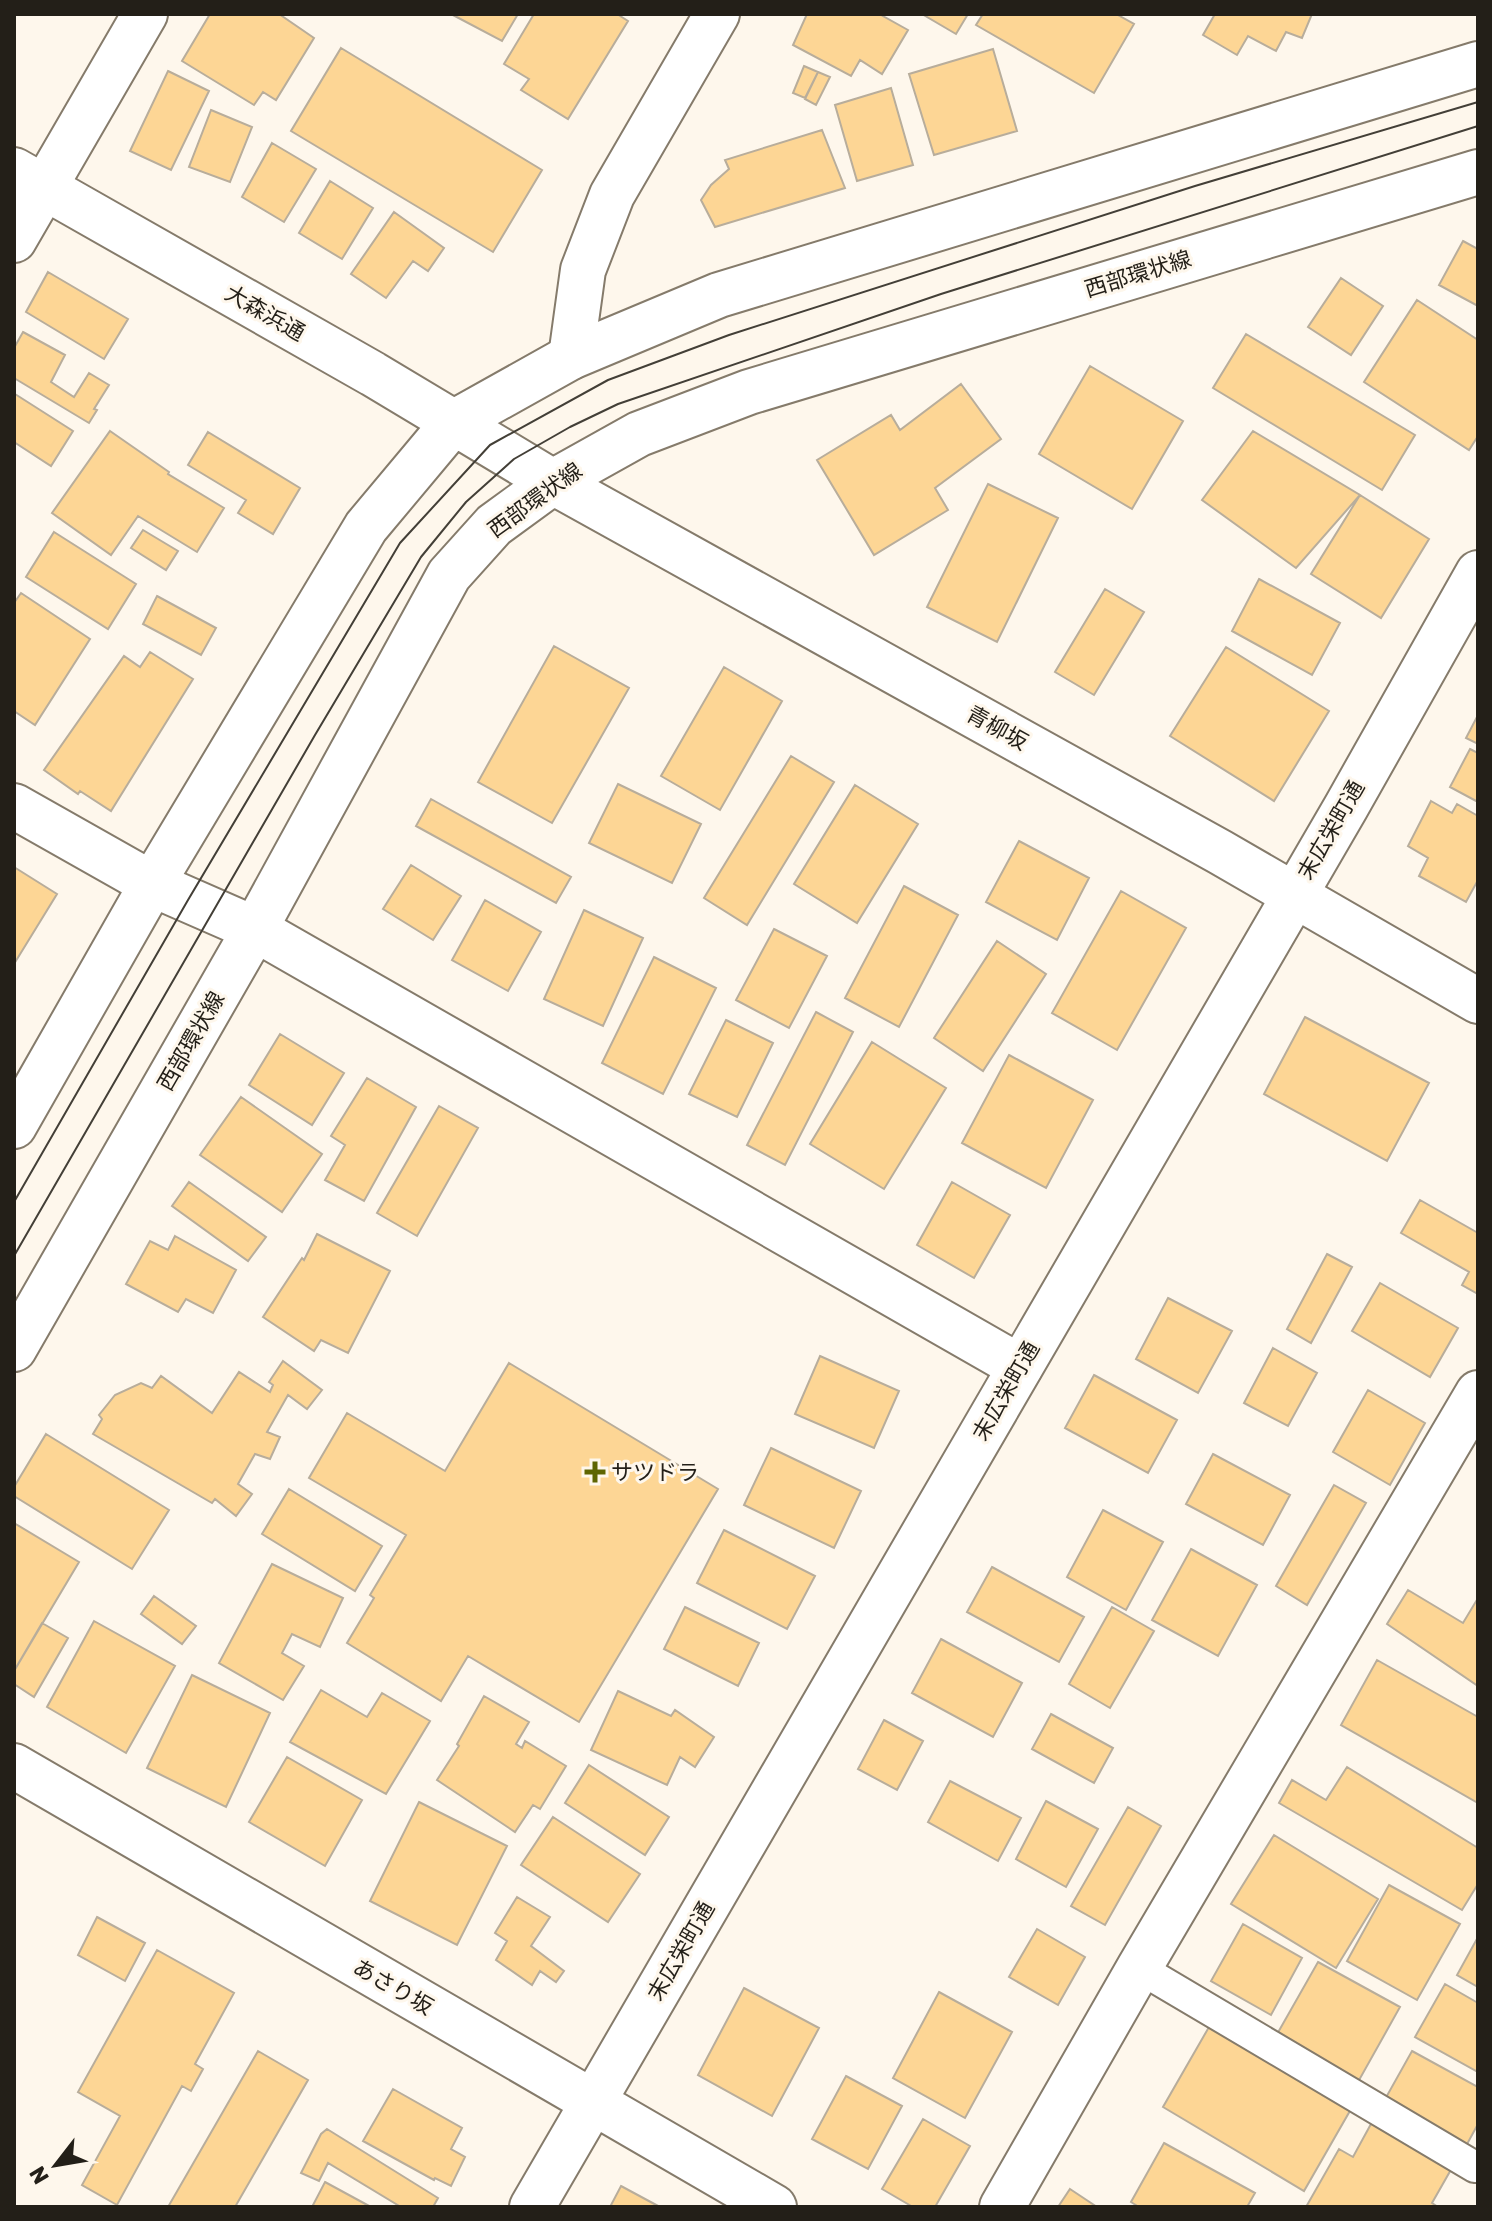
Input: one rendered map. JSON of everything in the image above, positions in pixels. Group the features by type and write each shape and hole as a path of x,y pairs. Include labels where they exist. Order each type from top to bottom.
{"street":[{"path":"14,240 29,179 145,14"},
{"path":"571,357 583,270 612,195 717,14"},
{"path":"14,1126 152,884 366,527 453,423 571,357 719,295 1478,64"},
{"name":"西部環状線","path":"14,1349 255,929 449,575 494,525 553,482 639,434 749,392 1478,172"},
{"name":"大森浜通","path":"29,179 373,374 514,459"},
{"name":"青柳坂","path":"514,459 1294,894 1478,1001"},
{"name":"末広栄町通","path":"532,2207 1478,573"},
{"path":"14,806 152,884 255,929 1020,1367"},
{"path":"1002,2207 1478,1393"},
{"name":"あさり坂","path":"14,1766 774,2207"}],"lane":[{"path":"1139,1968 1477,2166"}],"building":[{"path":"210,14 279,14 314,38 276,100 263,92 254,105 182,61"},
{"path":"451,14 518,14 502,41"},
{"path":"534,14 617,14 628,21 568,119 521,90 529,79 504,64"},
{"path":"807,14 885,14 883,16 908,30 882,74 860,60 851,76 793,45"},
{"path":"922,14 968,14 956,34"},
{"path":"983,14 1116,14 1134,24 1094,93 976,25"},
{"path":"1215,14 1312,14 1302,38 1286,32 1276,51 1248,36 1237,55 1203,35"},
{"path":"341,48 542,170 493,252 291,131"},
{"path":"993,49 1017,131 934,155 909,74"},
{"path":"804,66 818,72 805,98 793,93"},
{"path":"168,71 209,91 171,170 130,151"},
{"path":"818,72 830,77 816,105 805,99"},
{"path":"891,88 913,165 857,181 835,105"},
{"path":"211,110 252,127 230,182 189,167"},
{"path":"822,130 845,188 715,227 701,200 711,185 729,169 725,160"},
{"path":"272,143 316,169 284,222 242,197"},
{"path":"330,181 373,208 342,259 299,233"},
{"path":"394,212 444,248 428,271 413,261 386,298 351,274"},
{"path":"1463,241 1478,249 1478,306 1439,285"},
{"path":"48,272 128,319 104,359 26,312"},
{"path":"1341,278 1383,306 1351,355 1308,327"},
{"path":"1417,300 1478,340 1478,436 1469,450 1364,382"},
{"path":"23,332 65,355 51,382 74,397 89,373 109,385 89,423 14,378 14,348"},
{"path":"1246,334 1415,435 1382,490 1213,388"},
{"path":"1090,366 1183,421 1132,509 1039,454"},
{"path":"961,384 1001,439 935,488 948,510 874,555 817,460 891,415 900,430"},
{"path":"15,394 73,431 51,466 14,442"},
{"path":"110,431 168,474 224,508 197,552 138,516 111,555 52,513"},
{"path":"1253,431 1360,495 1296,568 1202,500"},
{"path":"208,432 300,488 273,534 238,513 246,500 188,465"},
{"path":"988,484 1058,518 997,642 927,607"},
{"path":"1360,495 1429,539 1381,618 1311,574"},
{"path":"143,530 178,551 166,570 131,548"},
{"path":"54,532 136,584 108,629 26,577"},
{"path":"1259,579 1340,623 1312,675 1232,631"},
{"path":"1105,589 1144,612 1094,695 1055,672"},
{"path":"21,593 90,639 35,725 14,711 14,603"},
{"path":"157,596 216,628 201,655 143,624"},
{"path":"554,646 629,688 552,823 478,782"},
{"path":"1226,647 1329,711 1274,801 1170,736"},
{"path":"150,652 193,679 111,811 80,791 78,794 44,770 124,656 140,667"},
{"path":"724,667 782,701 720,810 661,776"},
{"path":"1478,715 1478,744 1466,738"},
{"path":"1470,749 1478,753 1478,802 1450,787"},
{"path":"791,756 834,782 747,925 704,898"},
{"path":"618,784 701,824 672,883 589,843"},
{"path":"855,785 918,824 857,923 794,884"},
{"path":"431,799 571,877 556,903 416,826"},
{"path":"1431,801 1452,813 1457,804 1478,816 1478,880 1466,902 1419,876 1428,858 1408,846"},
{"path":"1019,841 1089,878 1057,940 986,902"},
{"path":"411,865 461,896 433,940 383,909"},
{"path":"14,867 57,894 14,964"},
{"path":"904,886 958,915 899,1027 845,998"},
{"path":"1121,891 1186,928 1117,1050 1052,1013"},
{"path":"485,900 541,932 508,991 452,960"},
{"path":"584,910 643,938 603,1026 544,999"},
{"path":"774,929 827,956 789,1028 736,1000"},
{"path":"997,941 1046,974 983,1071 934,1038"},
{"path":"654,957 716,988 663,1094 602,1063"},
{"path":"816,1012 853,1032 785,1165 747,1145"},
{"path":"1305,1017 1429,1083 1387,1161 1264,1094"},
{"path":"726,1020 773,1043 737,1117 689,1094"},
{"path":"280,1034 344,1073 312,1125 249,1085"},
{"path":"872,1042 946,1088 884,1189 810,1144"},
{"path":"1009,1055 1093,1100 1046,1188 962,1143"},
{"path":"367,1078 416,1107 364,1201 325,1180 345,1145 331,1136"},
{"path":"241,1097 322,1154 282,1212 200,1155"},
{"path":"439,1106 478,1128 417,1236 377,1213"},
{"path":"189,1182 266,1237 248,1261 172,1206"},
{"path":"952,1182 1010,1215 974,1278 917,1245"},
{"path":"1420,1200 1478,1233 1478,1294 1462,1285 1469,1272 1401,1233"},
{"path":"317,1234 390,1271 348,1353 321,1340 314,1351 263,1317 302,1258 304,1260"},
{"path":"175,1236 236,1270 213,1313 186,1299 178,1312 126,1284 150,1241 168,1250"},
{"path":"1327,1254 1352,1267 1311,1343 1287,1329"},
{"path":"1380,1283 1458,1328 1430,1377 1352,1331"},
{"path":"1168,1298 1232,1331 1198,1393 1136,1359"},
{"path":"1273,1348 1317,1373 1288,1426 1244,1403"},
{"path":"820,1356 899,1391 874,1448 795,1414"},
{"path":"283,1361 322,1390 307,1409 288,1395 267,1432 280,1437 270,1459 255,1454 238,1484 252,1494 236,1516 215,1499 212,1503 93,1434 102,1419 99,1415 115,1395 141,1383 152,1388 161,1376 212,1413 239,1372 270,1392 273,1385 269,1382"},
{"path":"509,1363 718,1489 579,1722 468,1656 441,1701 347,1643 374,1598 370,1595 406,1535 309,1478 347,1413 445,1471"},
{"path":"1094,1375 1177,1420 1148,1473 1065,1428"},
{"path":"1368,1390 1425,1423 1390,1485 1333,1452"},
{"path":"46,1434 169,1510 132,1569 14,1496 14,1487"},
{"path":"771,1448 861,1491 834,1548 744,1505"},
{"path":"1213,1454 1290,1495 1263,1545 1186,1504"},
{"path":"1334,1485 1366,1503 1307,1605 1276,1586"},
{"path":"289,1489 382,1546 355,1591 262,1534"},
{"path":"1103,1510 1163,1542 1126,1610 1067,1577"},
{"path":"14,1523 79,1562 14,1671"},
{"path":"724,1530 815,1576 787,1629 697,1583"},
{"path":"1191,1549 1257,1585 1218,1656 1152,1620"},
{"path":"272,1564 343,1598 320,1647 292,1634 282,1653 304,1666 283,1700 219,1663"},
{"path":"992,1567 1084,1617 1059,1662 967,1612"},
{"path":"1408,1590 1463,1623 1478,1598 1478,1686 1387,1624"},
{"path":"154,1596 196,1626 182,1644 141,1614"},
{"path":"685,1607 759,1643 738,1686 664,1649"},
{"path":"1112,1607 1154,1631 1110,1708 1069,1684"},
{"path":"94,1621 175,1666 126,1753 47,1707"},
{"path":"42,1623 68,1638 34,1697 14,1684 14,1671"},
{"path":"941,1639 1022,1683 993,1737 912,1693"},
{"path":"1377,1660 1478,1717 1478,1803 1341,1725"},
{"path":"192,1675 270,1713 226,1807 147,1768"},
{"path":"321,1690 367,1717 382,1693 430,1721 386,1794 290,1742"},
{"path":"618,1691 671,1716 675,1710 714,1737 695,1767 680,1757 667,1785 591,1750"},
{"path":"484,1696 529,1722 516,1744 522,1748 525,1741 566,1766 540,1809 533,1805 515,1832 437,1780 459,1746 457,1744"},
{"path":"1051,1714 1113,1748 1094,1783 1032,1749"},
{"path":"884,1720 923,1741 897,1790 858,1769"},
{"path":"287,1757 362,1800 325,1866 249,1822"},
{"path":"589,1765 669,1817 645,1855 565,1803"},
{"path":"1347,1767 1478,1848 1478,1884 1462,1910 1279,1803 1292,1780 1326,1800"},
{"path":"950,1781 1021,1818 998,1861 928,1822"},
{"path":"1046,1801 1098,1829 1066,1887 1016,1859"},
{"path":"419,1802 507,1846 457,1945 370,1901"},
{"path":"1128,1807 1161,1826 1105,1925 1071,1906"},
{"path":"553,1817 640,1874 608,1922 521,1865"},
{"path":"1274,1835 1378,1899 1336,1968 1231,1904"},
{"path":"1389,1885 1460,1924 1417,2000 1347,1961"},
{"path":"517,1897 550,1917 531,1946 564,1971 556,1982 540,1971 532,1985 496,1960 507,1941 495,1933"},
{"path":"97,1917 145,1943 125,1981 78,1955"},
{"path":"1243,1924 1302,1958 1271,2015 1211,1981"},
{"path":"1037,1929 1085,1957 1058,2005 1009,1977"},
{"path":"1478,1937 1478,1987 1457,1975"},
{"path":"157,1950 234,1993 195,2064 203,2069 191,2091 182,2086 117,2205 82,2185 120,2116 78,2092"},
{"path":"1318,1962 1400,2007 1358,2082 1276,2036"},
{"path":"1445,1984 1478,2003 1478,2072 1415,2037"},
{"path":"744,1988 819,2028 772,2116 698,2075"},
{"path":"939,1992 1012,2032 965,2118 893,2078"},
{"path":"1209,2027 1351,2109 1304,2191 1163,2107"},
{"path":"258,2051 308,2080 235,2207 168,2207"},
{"path":"1412,2051 1478,2087 1478,2124 1466,2146 1384,2101"},
{"path":"846,2076 902,2106 868,2169 812,2139"},
{"path":"393,2089 462,2128 451,2149 465,2157 451,2186 363,2141"},
{"path":"1377,2113 1457,2159 1432,2203 1438,2207 1306,2207 1339,2149 1353,2157"},
{"path":"923,2119 970,2146 935,2207 913,2207 882,2189"},
{"path":"327,2129 438,2198 433,2207 401,2207 328,2163 319,2181 301,2173 321,2134"},
{"path":"1164,2143 1255,2193 1247,2207 1139,2207 1131,2202"},
{"path":"325,2182 371,2207 312,2207"},
{"path":"621,2186 660,2207 610,2207"},
{"path":"1070,2189 1097,2207 1058,2207"}],"tram line":[{"path":"14,1202 188,900 400,543 490,445 608,380 729,335 1195,186 1478,102"},
{"path":"14,1256 421,557 466,502 514,459 618,404 941,294 1478,126"}],"place":[{"name":"サツドラ","path":"595,1472"}]}
